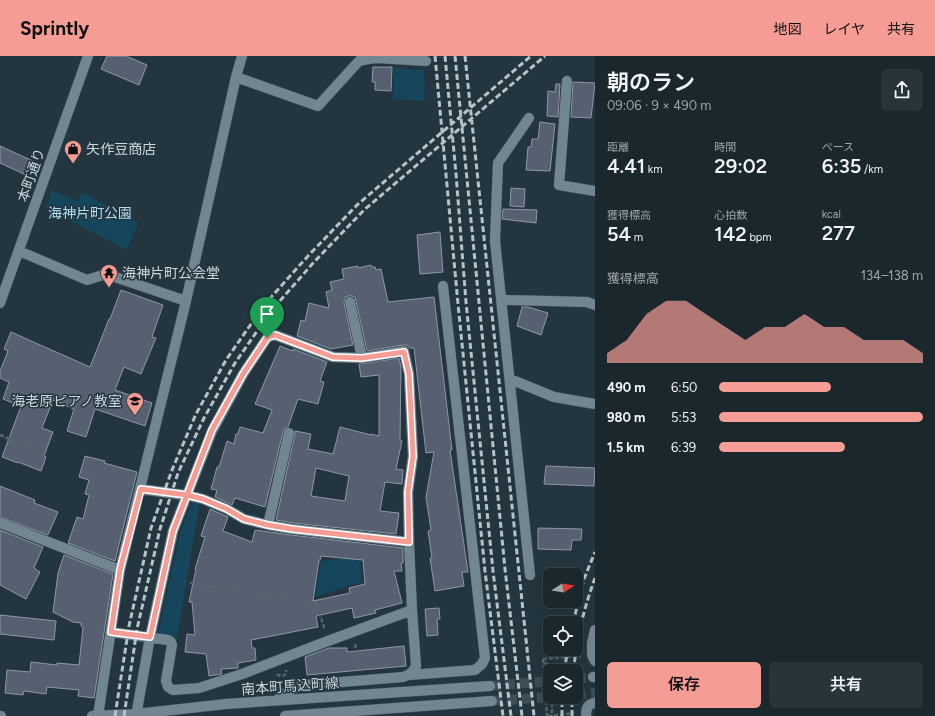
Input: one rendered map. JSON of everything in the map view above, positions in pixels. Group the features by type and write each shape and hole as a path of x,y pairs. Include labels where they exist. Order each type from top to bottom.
{"street":[{"name":"本町通り","path":"0,303 88,56"},
{"path":"98,716 120,570 186,301 242,56"},
{"path":"236,77 318,106 359,61 377,58 426,61"},
{"path":"567,82 559,185 595,191"},
{"path":"529,118 498,163 495,241 530,575"},
{"path":"19,251 87,280 106,274 186,301"},
{"path":"277,700 294,688 305,685 399,678 409,675 475,670 482,664 485,658 443,286"},
{"path":"501,299 587,302 595,305"},
{"path":"350,302 362,358"},
{"path":"136,715 150,637 173,531 212,430 243,374 267,338 275,335 333,357 362,358 404,352 409,374 413,456 408,492 412,610 416,666 414,671 409,675"},
{"path":"510,379 554,397 595,404"},
{"path":"268,525 289,433"},
{"path":"141,489 187,495 203,499 221,506 244,519 268,525 409,542"},
{"path":"0,523 120,570"},
{"path":"111,632 168,640 172,648 166,681 168,687 173,690 199,688 242,674 328,640 412,610"},
{"path":"595,630 592,643 592,655 595,661"},
{"name":"南本町馬込町線","path":"92,716 136,715 226,704 490,686"},
{"name":"南本町馬込町線","path":"285,716 492,701"},
{"path":"586,714 588,706 595,703"}],"path":[{"path":"0,435 46,454"},
{"path":"190,583 316,603 328,640"},
{"path":"352,632 362,676"},
{"path":"549,664 544,664 543,659 586,656"},
{"path":"286,670 290,669"},
{"path":"547,704 548,716 586,714"},
{"path":"552,704 552,716"}],"green space":[{"path":"394,68 424,70 425,101 393,99"},
{"name":"海神片町公園","path":"52,190 77,201 82,192 138,223 127,250 46,208"},
{"path":"193,499 200,501 177,638 158,634 180,533"},
{"path":"360,557 362,582 315,597 321,561"}],"building":[{"path":"107,56 126,56 147,65 139,85 101,69"},
{"path":"373,67 392,67 391,91 375,90 375,82 372,82"},
{"path":"573,82 595,83 591,118 571,117"},
{"path":"556,84 560,84 558,117 547,116 548,91 555,92"},
{"path":"540,122 555,124 550,171 526,170 528,147 531,147 532,139 538,139"},
{"path":"0,146 33,161 26,175 0,163"},
{"path":"511,188 525,189 524,207 510,206"},
{"path":"503,209 537,210 536,223 502,219"},
{"path":"440,232 443,272 420,274 417,235"},
{"path":"371,265 372,267 375,267 376,270 381,269 388,302 434,297 452,450 450,450 468,572 462,572 464,586 435,591 428,531 431,530 426,497 434,452 426,453 414,348 403,345 367,351 355,297 352,296 345,297 344,303 353,345 331,349 297,336 301,320 305,321 309,303 329,308 326,292 332,290 330,282 344,279 342,269"},
{"path":"121,290 163,305 152,337 156,338 141,374 124,367 115,390 152,403 145,426 95,409 86,437 67,431 74,409 53,400 42,428 53,432 44,456 46,457 41,471 2,457 21,406 3,399 9,382 0,378 0,371 8,351 4,349 11,332 90,367"},
{"path":"522,307 528,307 548,313 541,335 517,326"},
{"path":"280,346 293,351 293,349 327,362 320,381 324,382 318,404 298,399 288,427 285,428 283,432 265,507 235,498 232,505 215,497 217,490 211,489 217,467 219,467 227,441 234,444 236,434 238,434 240,427 263,433 272,410 255,404"},
{"path":"399,358 401,367 400,440 402,441 396,469 403,470 402,484 385,482 380,511 399,513 396,534 276,520 295,431 311,434 308,449 333,454 340,427 379,436 379,375 361,377 359,364","holes":["316,468 349,476 345,501 311,496"]},
{"path":"85,456 137,472 115,561 68,543 77,517 83,519 89,495 85,494 89,480 79,477"},
{"path":"546,466 595,468 594,486 544,484"},
{"path":"0,486 35,500 34,503 58,512 48,535 0,517"},
{"path":"210,509 228,517 223,531 252,542 255,530 403,548 403,563 401,563 402,571 394,571 402,603 375,610 376,613 354,618 352,608 316,616 318,627 251,640 252,648 255,648 256,660 238,663 238,668 221,669 222,674 209,676 206,654 185,652 187,634 195,635 192,602 189,602 195,569 205,537 201,536","holes":["321,556 363,560 365,584 349,588 350,593 313,601 319,560"]},
{"path":"538,528 582,529 581,540 572,540 571,550 538,549"},
{"path":"0,530 43,547 34,568 40,572 26,599 0,585"},
{"path":"64,555 113,574 94,698 78,696 79,690 47,687 46,694 24,691 23,695 5,693 7,670 30,672 31,662 57,665 57,663 79,665 83,627 81,626 81,623 73,622 53,612 58,573"},
{"path":"439,608 440,619 437,619 438,635 427,636 425,609"},
{"path":"0,615 56,621 54,640 0,634"},
{"path":"404,646 406,666 307,675 305,657 329,648 347,648 347,652"}],"tunnel":[{"path":"583,678 593,677"},
{"path":"490,686 543,682"},
{"path":"583,694 595,693"},
{"path":"492,701 543,697"}],"railway":[{"path":"435,56 485,571 503,716"},
{"path":"445,56 466,302 493,571 511,716"},
{"path":"455,56 505,569 522,716"},
{"path":"465,56 534,716"},
{"path":"115,716 129,626 151,528 172,470 196,414 226,360 265,304 357,205 531,56"},
{"path":"124,716 137,629 160,529 178,473 204,418 235,363 271,311 314,262 364,210 545,56"},
{"path":"575,616 584,579 595,552"},
{"path":"575,664 581,624 595,578"},
{"path":"565,664 567,656"},
{"path":"562,704 562,716"},
{"path":"572,704 572,716"}],"place":[{"name":"矢作豆商店","path":"73,164"},
{"name":"海神片町公会堂","path":"109,288"},
{"name":"海老原ピアノ教室","path":"135,416"}],"route":[{"path":"267,338 243,374 212,430 187,495 141,489 120,570 111,632 150,637 173,531 187,495 203,499 227,509 244,519 268,525 409,542 408,492 413,456 409,374 404,352 362,358 333,357 275,335 267,338"}]}
